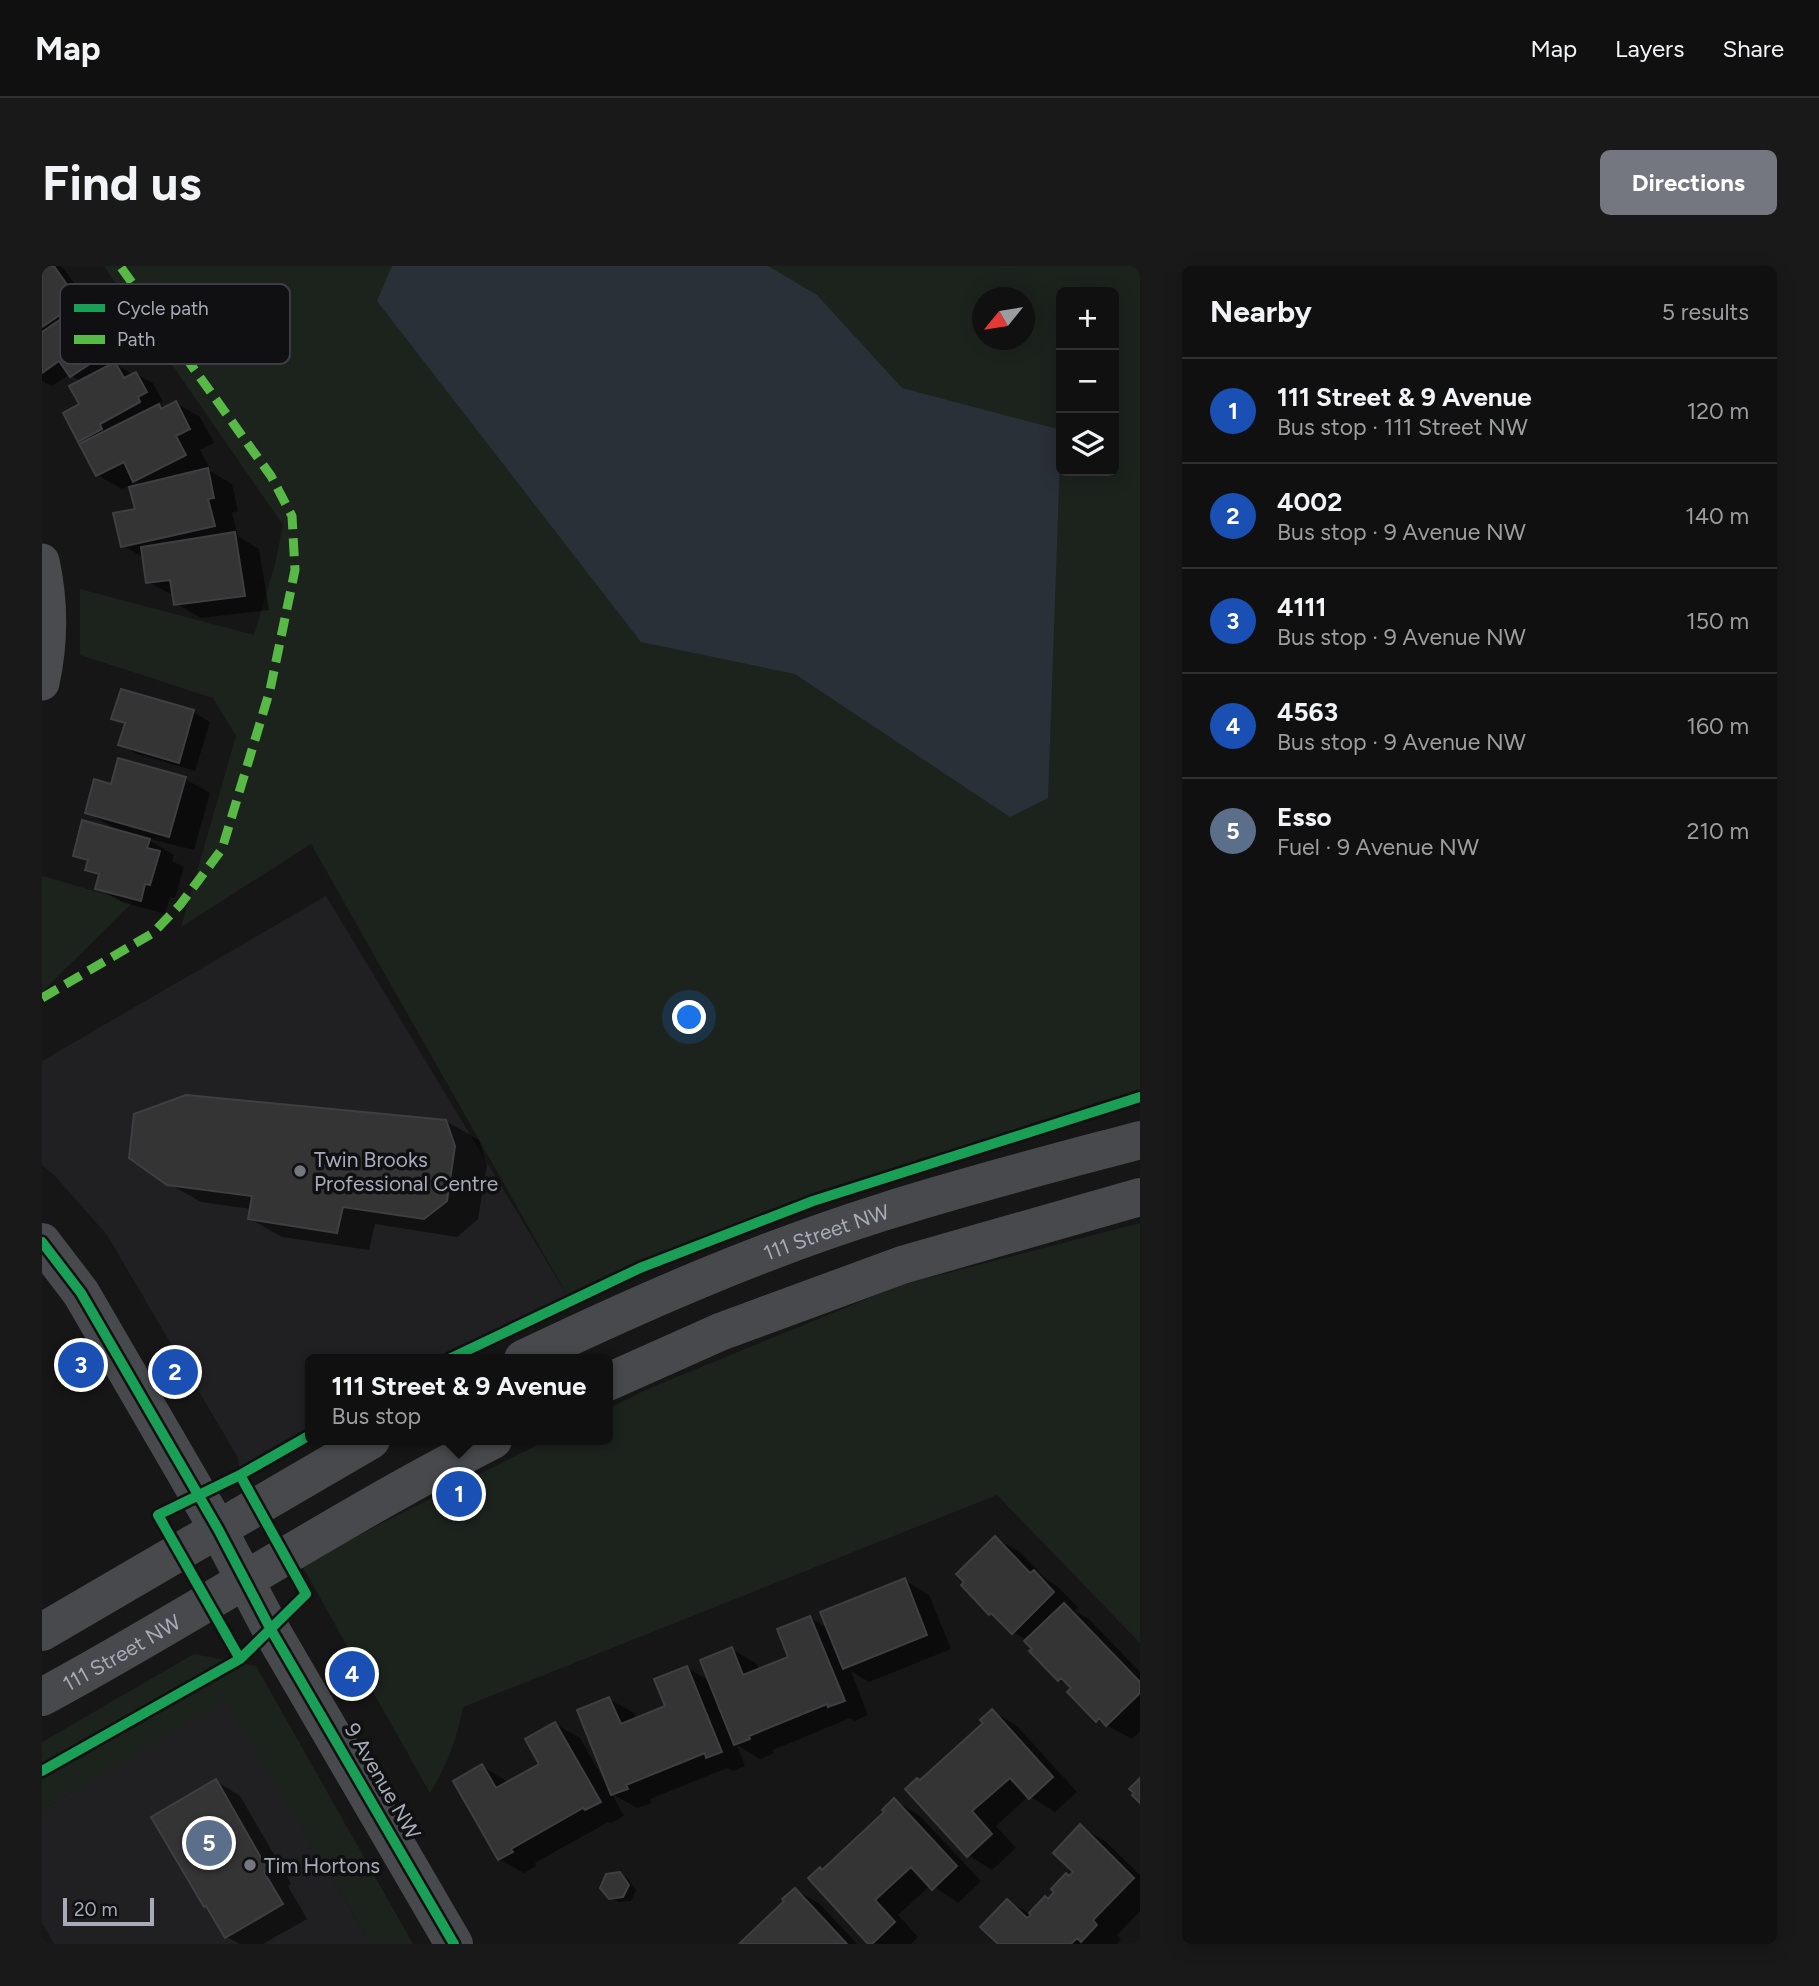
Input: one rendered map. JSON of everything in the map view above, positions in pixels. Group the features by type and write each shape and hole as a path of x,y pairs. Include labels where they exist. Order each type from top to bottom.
{"main road":[{"name":"111 Street NW","path":"534,1354 628,1309 783,1246 883,1212 1140,1140"},
{"path":"613,1380 720,1332 902,1265 1140,1197"},
{"name":"9 Avenue NW","path":"42,1242 80,1293 454,1944"},
{"path":"42,1632 362,1445"},
{"name":"111 Street NW","path":"42,1697 485,1445"}],"street":[{"path":"42,561 50,614 42,683"}],"shaded area":[{"path":"104,266 1140,266 1140,1097 813,1201 640,1268 570,1300 311,844 181,927 236,736 213,698 80,655 80,589 254,635 275,564 283,525 172,364 290,364 290,284 116,284"},
{"path":"392,266 768,266 817,295 902,388 1056,429 1056,476 1059,476 1048,798 1010,817 795,674 641,642 377,301"},
{"path":"42,876 133,902 42,992"},
{"path":"326,896 570,1300 459,1354 305,1354 305,1438 240,1475 238,1458 107,1235 42,1165 42,1061"},
{"path":"1140,1223 1140,1643 997,1495 463,1707 451,1751 430,1793 301,1564 537,1445 613,1445 613,1406 650,1388 901,1285"},
{"path":"194,1654 256,1666 413,1944 371,1944 226,1701 42,1810 42,1742"},
{"path":"226,1700 371,1944 54,1944 42,1923 42,1810"}],"building":[{"path":"42,266 54,266 66,284 60,284 60,315 42,327"},
{"path":"60,320 60,362 42,373 42,332"},
{"path":"61,364 90,364 70,377"},
{"path":"116,364 124,378 136,372 147,392 138,397 140,402 100,424 102,429 78,442 63,413 79,404 69,386"},
{"path":"176,401 190,429 176,436 186,455 133,482 124,462 96,476 79,444 159,404 161,409"},
{"path":"208,468 214,498 208,499 215,526 121,547 113,513 135,509 129,487"},
{"path":"235,532 245,596 174,605 170,580 146,583 141,547"},
{"path":"121,689 194,710 179,763 118,745 125,723 111,719"},
{"path":"118,758 186,777 169,837 85,813 94,779 111,784"},
{"path":"82,820 150,839 147,848 160,851 150,885 145,884 141,901 95,889 99,874 85,870 88,860 73,856"},
{"name":"Twin Brooks Professional Centre","path":"186,1095 446,1120 455,1146 447,1201 424,1219 343,1207 337,1233 248,1219 252,1196 167,1185 129,1158 134,1114"},
{"path":"995,1536 1030,1573 1034,1570 1054,1592 1012,1634 991,1613 989,1615 961,1585 964,1582 956,1574"},
{"path":"905,1578 927,1635 843,1669 820,1612"},
{"path":"1064,1603 1140,1682 1140,1693 1106,1726 1099,1718 1096,1722 1067,1692 1071,1688 1061,1678 1058,1681 1029,1651 1032,1649 1024,1641"},
{"path":"810,1616 845,1701 828,1707 827,1704 749,1736 750,1739 734,1745 700,1660 732,1647 743,1675 788,1657 777,1629"},
{"path":"687,1666 722,1752 706,1758 705,1753 626,1785 628,1789 611,1795 577,1710 609,1697 621,1724 665,1706 654,1679"},
{"path":"992,1709 1053,1777 1029,1799 1010,1778 972,1811 992,1834 967,1857 905,1789 917,1778 920,1780 983,1723 980,1720"},
{"path":"555,1722 601,1802 585,1810 583,1808 511,1849 513,1852 498,1860 453,1781 482,1764 496,1788 539,1764 525,1739"},
{"path":"1140,1778 1140,1803 1129,1789"},
{"path":"216,1779 268,1870 264,1872 283,1904 225,1938 151,1817"},
{"path":"894,1798 957,1866 932,1890 911,1867 875,1900 895,1922 872,1944 868,1944 808,1878 820,1867 822,1870 884,1812 882,1810"},
{"path":"1080,1824 1134,1878 1093,1920 1097,1925 1081,1942 1077,1938 1071,1944 998,1944 980,1927 1007,1899 1027,1918 1045,1896 1048,1899 1054,1892 1051,1889 1066,1873 1069,1876 1073,1872 1053,1853"},
{"path":"620,1872 629,1885 623,1897 609,1899 600,1888 606,1874"},
{"path":"795,1888 847,1944 739,1944 784,1901 782,1899"}],"marked path":[{"path":"120,266 133,284"},
{"path":"42,998 153,933 180,905 222,849 270,690 295,570 292,516 271,476 190,364"}],"cycle path":[{"path":"459,1354 640,1268 813,1201 1140,1097"},
{"path":"42,1242 81,1293 218,1529 270,1628 454,1944"},
{"path":"240,1659 158,1515 240,1475 305,1438"},
{"path":"42,1771 240,1659 306,1594 240,1475"}],"place":[{"name":"Twin Brooks Professional Centre","path":"300,1171"},
{"name":"4111","path":"81,1365"},
{"name":"4002","path":"175,1372"},
{"name":"111 Street & 9 Avenue","path":"459,1494"},
{"name":"4563","path":"352,1674"},
{"name":"Esso","path":"209,1843"},
{"name":"Tim Hortons","path":"250,1865"}]}
